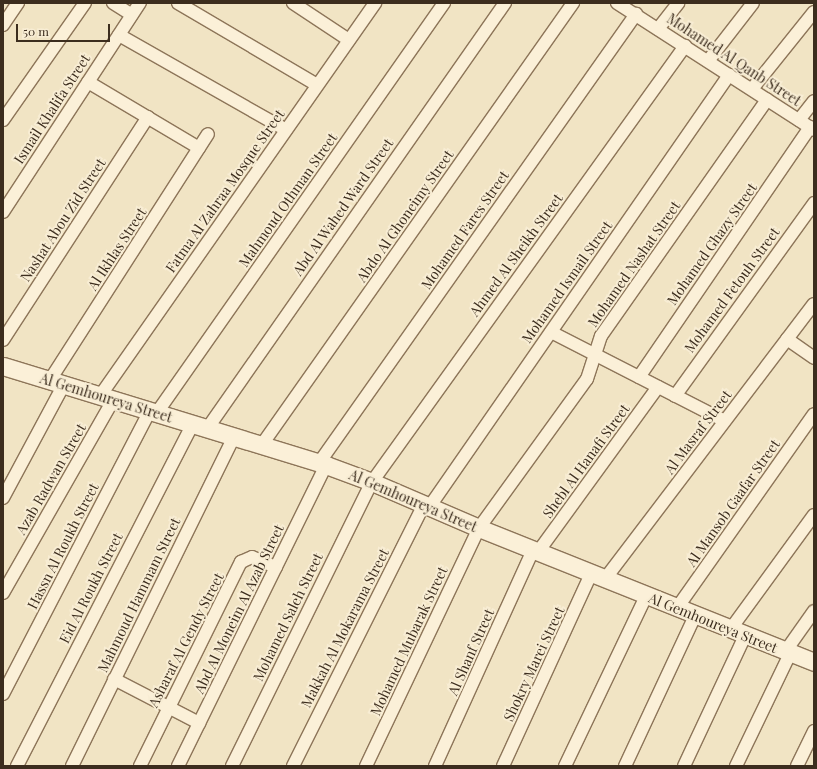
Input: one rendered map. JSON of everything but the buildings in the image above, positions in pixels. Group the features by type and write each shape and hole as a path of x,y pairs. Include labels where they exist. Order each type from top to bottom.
{"street":[{"path":"3,25 18,3"},
{"path":"3,120 85,3"},
{"path":"114,3 132,15"},
{"name":"Ismail Khalifa Street","path":"3,212 140,3"},
{"path":"178,3 317,85"},
{"path":"293,3 349,40"},
{"name":"Fatma Al Zahraa Mosque Street","path":"106,398 286,130 375,3"},
{"name":"Mahmoud Othman Street","path":"153,413 444,3"},
{"name":"Abd Al Wahed Ward Street","path":"199,427 505,3"},
{"name":"Abdo Al Ghoneimy Street","path":"261,446 573,3"},
{"name":"Mohamed Al Qanb Street","path":"617,3 812,129"},
{"path":"658,29 678,3"},
{"path":"708,61 753,3"},
{"path":"752,90 814,12"},
{"name":"Mohamed Fares Street","path":"323,464 636,14"},
{"path":"120,35 286,130"},
{"name":"Ahmed Al Sheikh Street","path":"372,482 684,46"},
{"name":"Mohamed Ismail Street","path":"427,505 551,332 729,75"},
{"path":"88,82 199,148"},
{"name":"Mohamed Nashat Street","path":"479,528 587,379 596,356 601,336 767,100"},
{"path":"799,120 814,101"},
{"name":"Nashat Abou Zid Street","path":"3,340 148,117"},
{"name":"Mohamed Ghazy Street","path":"639,377 812,129"},
{"name":"Al Ikhlas Street","path":"3,498 57,382 208,134"},
{"name":"Mohamed Fetouh Street","path":"675,396 814,203"},
{"name":"Al Masraf Street","path":"598,577 725,421 814,304"},
{"path":"551,332 725,421"},
{"path":"787,339 814,358"},
{"name":"Al Gemhoureya Street","path":"3,366 234,438 323,464 372,482 598,577 787,653 814,662"},
{"name":"Shebl Al Hanafi Street","path":"536,551 658,387"},
{"name":"Azab Radwan Street","path":"3,593 106,398"},
{"name":"Hassn Al Roukh Street","path":"3,694 153,413"},
{"name":"Al Mansob Gaafar Street","path":"677,608 814,414"},
{"name":"Eid Al Roukh Street","path":"17,766 199,427"},
{"name":"Mahmoud Hammam Street","path":"72,766 234,438"},
{"name":"Abd Al Moneim Al Azab Street","path":"178,766 276,567 323,464"},
{"name":"Mohamed Saleh Street","path":"232,766 372,482"},
{"name":"Makkah Al Mokarama Street","path":"292,766 427,505"},
{"path":"684,766 738,633 814,515"},
{"name":"Mohamed Mubarak Street","path":"366,766 479,528"},
{"name":"Al Shanf Street","path":"435,766 536,551"},
{"name":"Asharaf Al Gendy Street","path":"140,766 241,562 252,558 276,567"},
{"name":"Shokry Marei Street","path":"503,766 598,577"},
{"path":"565,766 646,596"},
{"path":"736,766 787,653 814,612"},
{"path":"625,766 695,616"},
{"path":"114,679 199,723"},
{"path":"796,766 814,731"}]}
